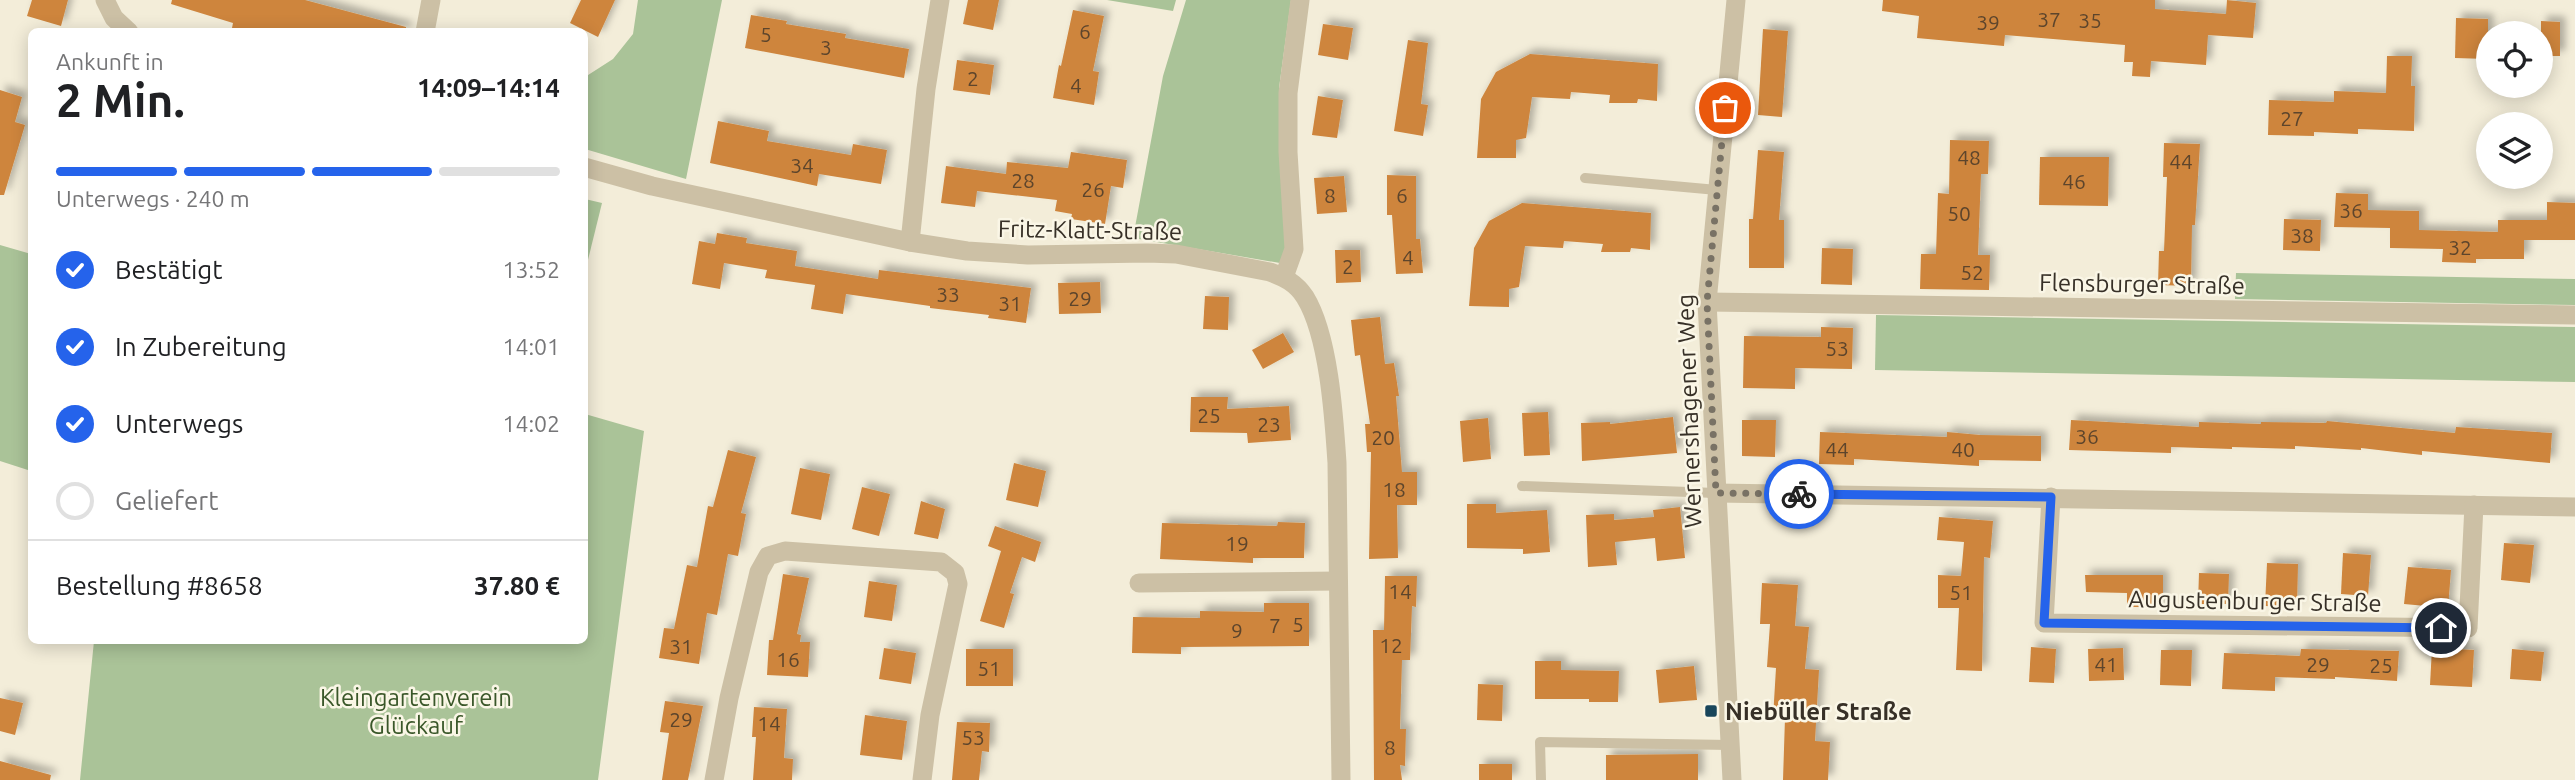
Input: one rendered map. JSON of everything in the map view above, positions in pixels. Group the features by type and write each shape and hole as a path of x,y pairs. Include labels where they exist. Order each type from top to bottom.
{"street":[{"path":"426,28 431,0"},
{"path":"910,242 926,89 940,0"},
{"path":"1300,0 1288,93 1288,152 1294,249 1284,277 1296,285 1313,314 1329,383 1337,463 1341,780"},
{"name":"Wernershagener Weg","path":"1732,780 1707,302 1736,0"},
{"name":"Fritz-Klatt-Straße","path":"588,167 652,186 910,242 967,251 1028,255 1176,254 1284,277"},
{"name":"Flensburger Straße","path":"1707,302 2575,315"},
{"path":"1716,493 2575,507"},
{"name":"Augustenburger Straße","path":"2051,497 2044,623 2468,628 2474,505"},
{"path":"714,780 729,698 759,572 768,556 785,551 941,562 955,572 958,584 930,715 922,780"},
{"path":"1139,583 1338,581"}],"lane":[{"path":"1585,178 1717,190"},
{"path":"1522,486 1716,493"},
{"path":"1541,780 1540,742 1730,745"}],"green space":[{"path":"638,0 722,0 686,179 588,150 588,75 613,59 633,34"},
{"path":"1107,0 1176,0 1173,11"},
{"path":"1186,0 1291,0 1279,88 1286,257 1280,263 1133,238 1163,76"},
{"path":"588,200 602,203 588,260"},
{"path":"0,245 28,253 28,470 0,461"},
{"path":"2236,273 2575,279 2575,305 2235,299"},
{"path":"1876,315 2575,327 2575,382 1875,370"},
{"name":"Kleingartenverein Glückauf","path":"588,415 644,431 598,780 80,780 94,644 588,644"}],"building":[{"path":"32,0 68,0 61,26 27,16"},
{"path":"172,0 305,0 406,28 232,28 233,23 171,4"},
{"path":"581,0 615,0 598,37 588,32 588,28 580,28 570,23"},
{"path":"968,0 999,0 993,30 963,24"},
{"path":"1883,0 2155,0 2155,9 2226,14 2227,0 2256,3 2253,38 2208,35 2206,65 2151,61 2150,77 2132,76 2133,62 2124,62 2125,45 2005,35 2004,46 1917,38 1919,16 1882,11"},
{"path":"1073,10 1104,16 1093,71 1099,72 1094,105 1053,98"},
{"path":"751,15 846,34 845,38 909,49 904,78 745,48"},
{"path":"2456,18 2488,19 2476,21 2476,59 2455,58"},
{"path":"2553,22 2560,22 2560,56 2553,56"},
{"path":"1323,24 1353,28 1348,60 1318,55"},
{"path":"1763,29 1788,31 1782,117 1758,115"},
{"path":"1408,40 1428,43 1421,104 1428,105 1423,136 1394,131"},
{"path":"1530,54 1658,64 1657,101 1638,99 1637,103 1609,103 1610,95 1571,92 1570,99 1532,97 1526,138 1516,140 1516,158 1477,158 1481,99 1496,72"},
{"path":"2387,56 2412,56 2411,86 2415,86 2414,131 2358,129 2358,134 2314,132 2314,136 2268,135 2269,100 2334,102 2334,91 2386,93"},
{"path":"957,60 994,65 990,95 953,90"},
{"path":"0,90 22,97 15,122 25,125 4,195 0,195"},
{"path":"1318,96 1343,100 1337,138 1312,135"},
{"path":"718,121 769,131 767,141 851,155 853,144 887,150 881,184 819,174 817,186 710,163"},
{"path":"1950,140 1989,141 1988,174 1981,174 1978,255 1990,255 1989,290 1920,289 1921,254 1936,254 1938,193 1949,194"},
{"path":"2164,143 2200,144 2195,225 2192,225 2191,286 2158,285 2159,251 2164,251 2167,177 2163,177"},
{"path":"1758,150 1784,152 1779,220 1784,220 1784,268 1749,268 1749,219 1753,219"},
{"path":"1071,152 1127,160 1123,188 1111,186 1105,224 1071,219 1072,214 1055,211 1057,200 977,191 975,207 941,203 946,166 1006,174 1007,162 1068,168"},
{"path":"2040,157 2109,157 2108,206 2039,205"},
{"path":"1387,175 1416,176 1416,239 1420,239 1423,273 1396,274 1392,215 1387,215"},
{"path":"1344,176 1347,212 1317,214 1314,178"},
{"path":"2336,193 2368,194 2368,210 2419,211 2419,230 2498,232 2498,220 2547,220 2547,202 2575,203 2575,240 2524,240 2524,259 2476,259 2476,263 2442,262 2443,249 2390,248 2390,228 2334,227"},
{"path":"1522,203 1651,213 1650,250 1631,248 1630,252 1601,252 1603,244 1564,241 1563,248 1525,246 1519,287 1509,289 1509,307 1469,306 1474,248 1489,221"},
{"path":"2284,219 2321,220 2320,251 2283,250"},
{"path":"717,233 747,238 746,243 797,251 795,266 878,279 879,270 1031,288 1026,323 846,294 843,314 811,309 815,285 765,278 767,270 724,263 720,289 692,284 699,241 715,244"},
{"path":"1822,248 1853,249 1852,285 1821,284"},
{"path":"1335,250 1360,250 1361,282 1336,283"},
{"path":"1100,282 1101,313 1059,314 1058,283"},
{"path":"1205,296 1229,297 1228,330 1203,329"},
{"path":"1380,317 1385,364 1394,363 1399,396 1396,396 1402,472 1417,472 1417,505 1397,505 1398,558 1369,559 1371,452 1367,452 1365,424 1370,424 1360,355 1355,356 1351,320"},
{"path":"1821,327 1853,328 1852,369 1795,368 1795,389 1743,388 1744,336 1821,337"},
{"path":"1283,333 1294,352 1263,369 1252,350"},
{"path":"1191,397 1228,397 1227,409 1289,406 1291,440 1248,443 1247,433 1190,432"},
{"path":"1548,412 1550,455 1524,456 1522,413"},
{"path":"1673,417 1677,453 1582,461 1581,423 1610,424"},
{"path":"1488,418 1491,459 1463,462 1460,421"},
{"path":"1742,420 1776,420 1775,457 1742,456"},
{"path":"2071,420 2199,427 2199,422 2261,424 2327,421 2455,433 2456,427 2552,433 2550,463 2422,451 2422,455 2361,448 2295,446 2295,449 2171,447 2171,453 2069,450"},
{"path":"1820,432 1947,437 1947,432 2041,436 2041,461 1979,460 1979,466 1854,459 1854,465 1819,464"},
{"path":"728,450 756,457 741,513 746,514 738,556 728,554 717,615 707,613 699,664 659,658 664,628 674,629 687,565 697,567 708,506 713,507"},
{"path":"1014,463 1046,471 1038,507 1006,500"},
{"path":"800,468 830,474 821,520 791,514"},
{"path":"862,487 890,494 879,536 852,529"},
{"path":"921,501 945,509 938,539 914,534"},
{"path":"1467,504 1496,504 1496,513 1547,510 1550,552 1523,554 1523,549 1467,548"},
{"path":"1680,507 1685,558 1657,561 1655,538 1615,542 1617,565 1588,567 1586,515 1614,514 1614,520 1654,517 1653,510"},
{"path":"1939,517 1993,521 1990,558 1984,557 1982,671 1956,670 1959,608 1938,608 1938,575 1961,576 1964,542 1937,540"},
{"path":"1278,522 1305,523 1304,558 1253,558 1253,563 1160,559 1162,523 1277,526"},
{"path":"995,526 1041,542 1035,562 1022,557 1010,593 1014,594 1004,628 980,621 1001,551 988,546"},
{"path":"2504,543 2534,545 2530,583 2501,580"},
{"path":"2343,553 2371,555 2368,596 2341,594"},
{"path":"2267,563 2298,564 2297,607 2265,606"},
{"path":"2408,567 2451,570 2448,608 2404,604"},
{"path":"2199,573 2229,574 2228,604 2198,604"},
{"path":"783,574 809,578 797,634 801,635 800,642 810,642 808,677 767,675 769,640 773,640"},
{"path":"2085,575 2163,575 2163,607 2127,607 2127,593 2086,592"},
{"path":"1385,576 1417,576 1416,607 1412,606 1410,660 1402,660 1400,729 1406,729 1405,766 1400,765 1402,780 1374,780 1373,630 1384,630"},
{"path":"869,581 897,585 892,621 864,617"},
{"path":"1762,583 1798,585 1795,626 1809,627 1805,669 1819,670 1815,741 1830,742 1828,780 1783,780 1785,718 1773,718 1776,668 1767,667 1770,624 1760,624"},
{"path":"1264,603 1309,603 1309,646 1181,647 1181,654 1132,653 1133,617 1200,618 1200,611 1264,612"},
{"path":"2031,647 2056,649 2054,683 2029,682"},
{"path":"884,648 916,653 911,684 879,679"},
{"path":"2123,648 2124,680 2089,681 2088,649"},
{"path":"2432,648 2474,650 2472,687 2430,685"},
{"path":"966,649 1013,649 1013,686 966,686"},
{"path":"2301,649 2399,651 2397,681 2275,677 2275,691 2222,689 2224,653 2300,656"},
{"path":"2512,649 2544,652 2541,681 2510,679"},
{"path":"2161,650 2192,650 2191,686 2160,685"},
{"path":"1535,661 1561,661 1561,670 1619,671 1618,702 1535,699"},
{"path":"1694,666 1697,700 1659,703 1656,670"},
{"path":"1478,684 1503,685 1502,721 1477,720"},
{"path":"0,698 23,703 15,735 0,731"},
{"path":"665,701 703,706 688,780 662,780 669,733 660,732"},
{"path":"754,707 787,709 784,758 793,759 792,780 753,780 756,737 752,737"},
{"path":"865,715 907,721 902,760 860,755"},
{"path":"957,722 990,723 989,752 982,751 979,780 952,780"},
{"path":"1698,754 1698,780 1606,780 1606,755"},
{"path":"0,761 51,775 50,780 0,780"},
{"path":"1479,764 1512,764 1512,780 1479,780"}],"way so far":[{"path":"1725,108 1707,302 1716,493 1799,494"}],"place":[{"name":"Niebüller Straße","path":"1711,711"}],"route":[{"path":"1799,494 2051,497 2044,623 2441,628"}]}
